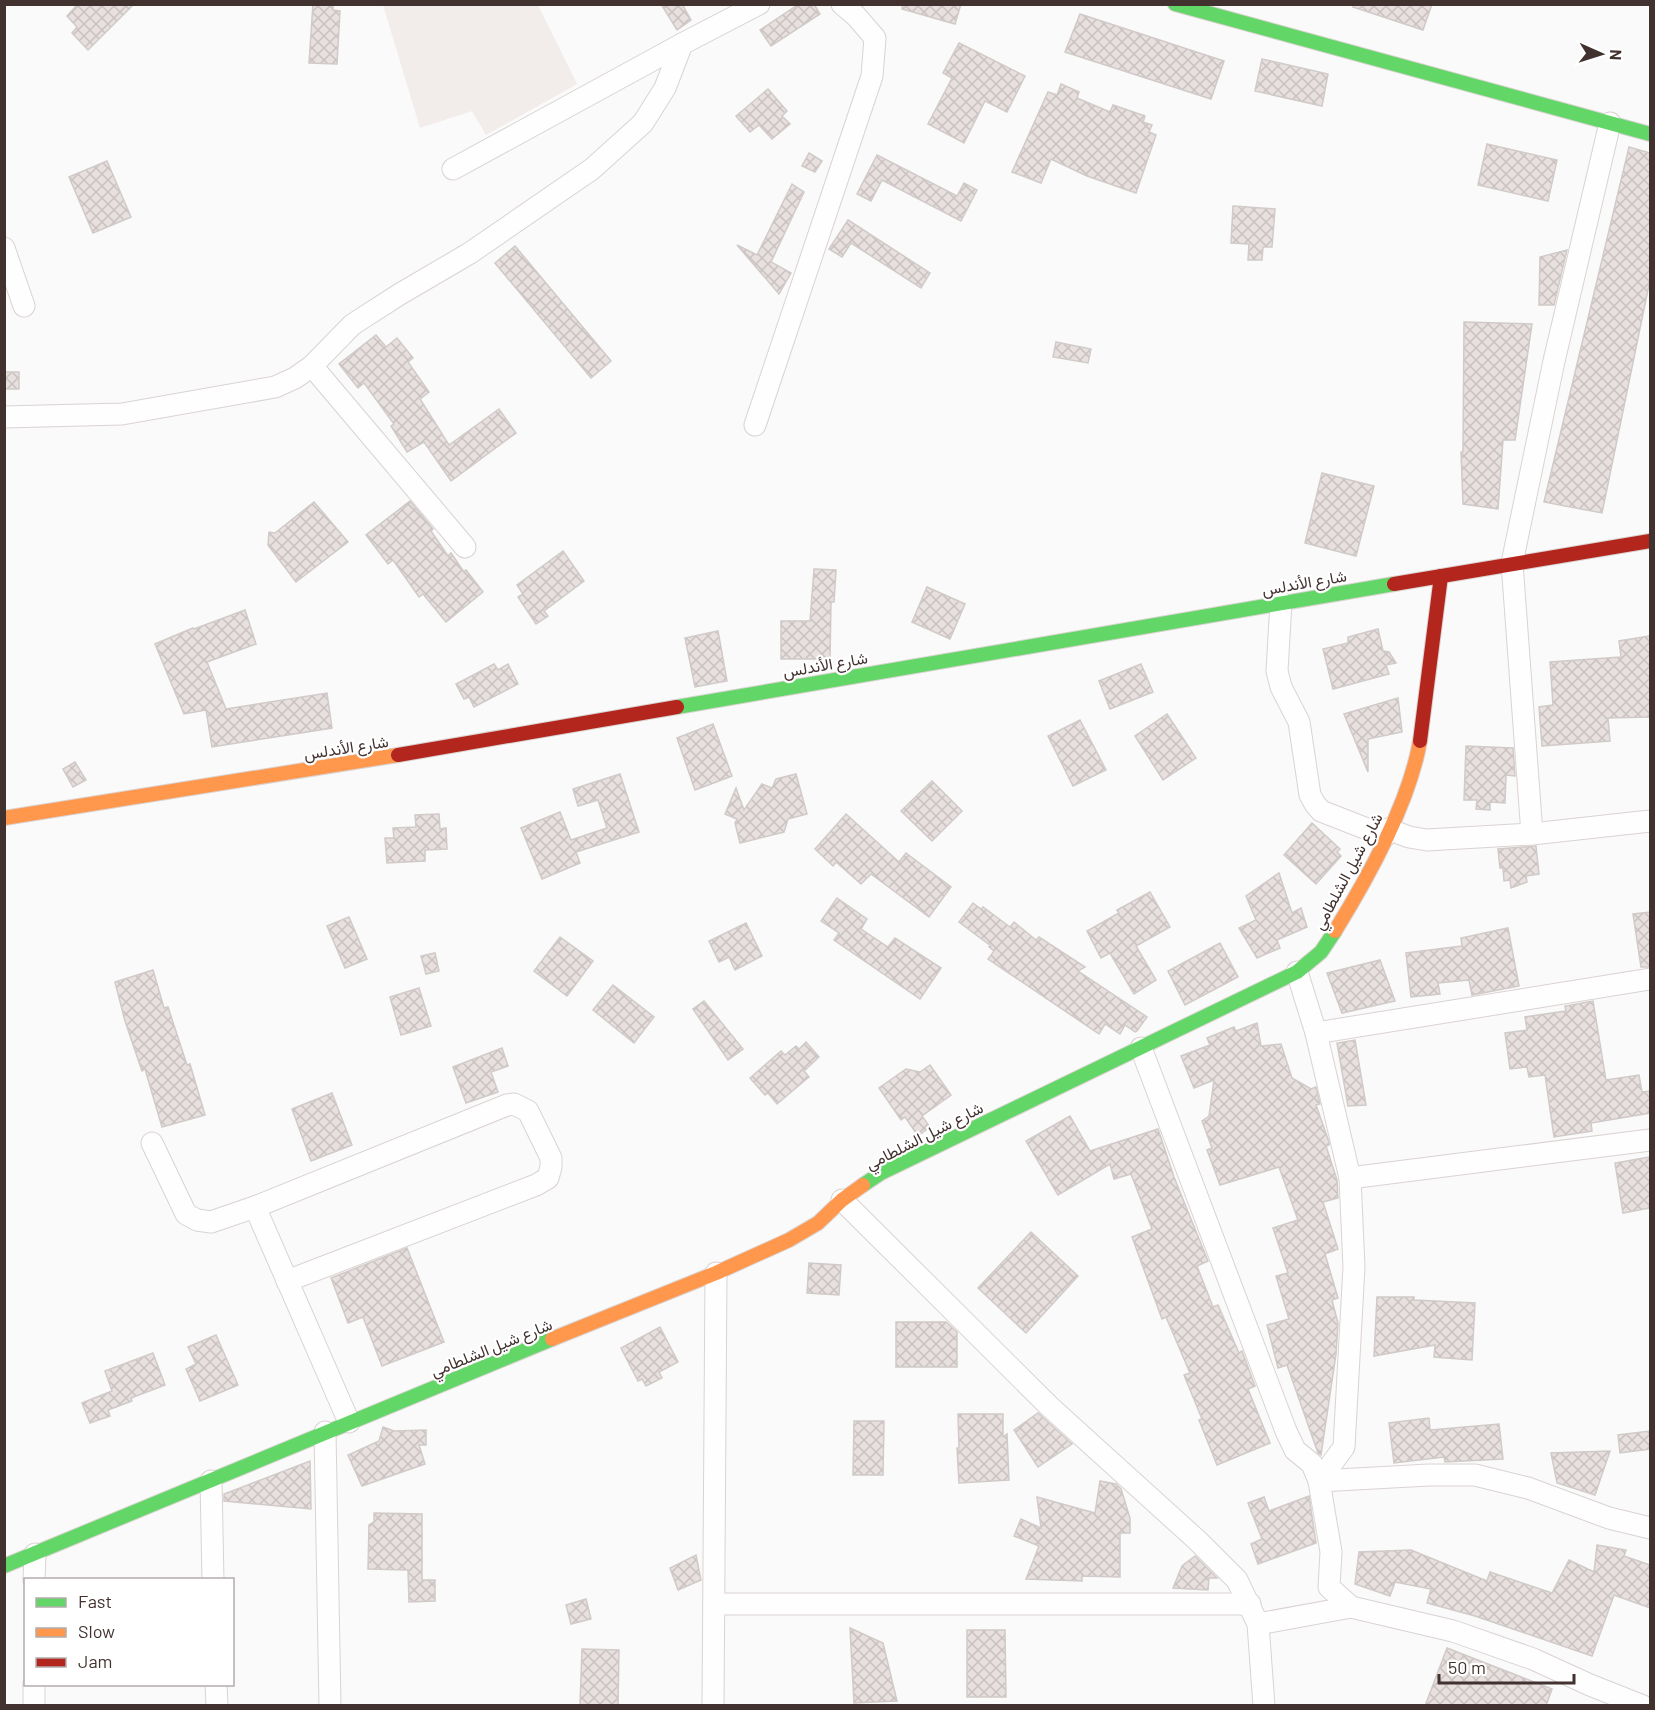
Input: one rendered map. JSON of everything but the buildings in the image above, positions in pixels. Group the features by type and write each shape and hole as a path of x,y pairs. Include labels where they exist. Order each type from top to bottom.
{"main road":[{"path":"1175,4 1210,9 1650,134"},
{"name":"شارع الأندلس","path":"4,818 496,739 1650,541"},
{"name":"شارع شيل الشلطامي","path":"4,1566 349,1422 716,1273 789,1240 818,1223 842,1200 881,1173 1297,972 1321,952 1371,867 1404,798 1417,759 1424,720 1441,576"}],"street":[{"path":"453,169 759,4"},
{"path":"755,425 872,76 875,38 842,4"},
{"path":"4,417 122,414 275,387 296,378 312,366 361,319 411,286 470,253 592,169 643,123 665,88 682,44"},
{"path":"1532,834 1512,563 1554,361 1610,123"},
{"path":"4,248 24,306"},
{"path":"312,366 465,547"},
{"path":"1281,603 1277,671 1281,687 1299,722 1310,795 1321,811 1386,833 1427,840 1532,834 1650,821"},
{"path":"1297,972 1316,1032 1350,1178 1354,1267 1344,1447 1319,1481"},
{"path":"1316,1032 1650,979"},
{"path":"1141,1048 1286,1431 1295,1450 1312,1464 1319,1481 1331,1552 1329,1587 1351,1607"},
{"path":"152,1143 186,1214 197,1220 211,1222 255,1207 507,1105 521,1107 528,1111 551,1158 548,1178 536,1185 287,1281"},
{"path":"1350,1178 1650,1140"},
{"path":"842,1200 1049,1406 1198,1541 1237,1580 1258,1624 1264,1706"},
{"path":"255,1207 349,1422"},
{"path":"713,1706 716,1273"},
{"path":"325,1432 330,1706"},
{"path":"1319,1481 1475,1475 1528,1488 1609,1518 1650,1528"},
{"path":"211,1481 213,1578"},
{"path":"34,1554 34,1578"},
{"path":"714,1604 1250,1604"},
{"path":"1258,1624 1351,1607 1453,1631 1533,1659 1643,1706"},
{"path":"34,1686 34,1706"},
{"path":"216,1686 217,1706"}],"shaded area":[{"path":"383,5 538,5 577,84 486,135 472,111 420,128"}],"traffic: fast":[{"path":"1175,4 1650,134"},
{"path":"677,707 1394,584"},
{"path":"863,1185 881,1173 1297,972 1321,952 1335,931"},
{"path":"4,1566 552,1339"}],"traffic: slow":[{"path":"1335,931 1386,839 1407,790 1420,741"},
{"path":"4,818 398,755"},
{"path":"552,1339 716,1273 789,1240 818,1223 842,1200 863,1185"}],"traffic: jam":[{"path":"1394,584 1650,541"},
{"path":"1420,741 1441,576"},
{"path":"398,755 677,707"}]}
